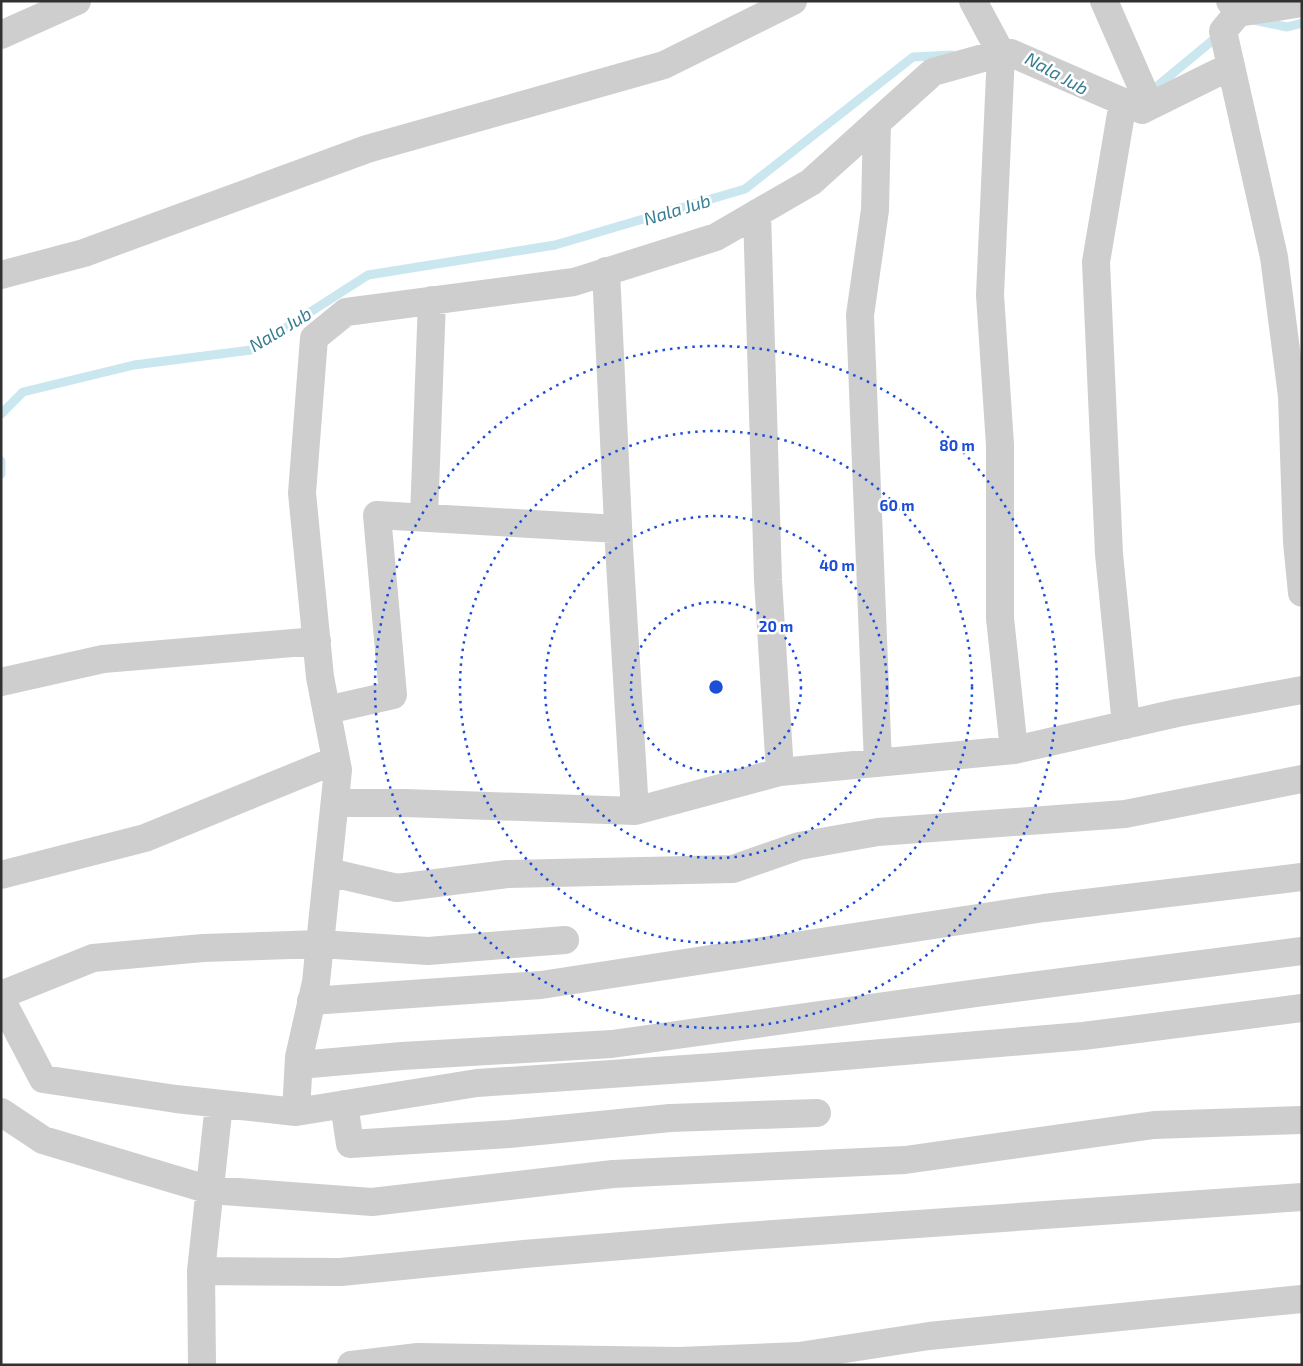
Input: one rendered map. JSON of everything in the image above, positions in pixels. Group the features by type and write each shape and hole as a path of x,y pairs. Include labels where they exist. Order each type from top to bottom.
{"street":[{"path":"1,35 77,1"},
{"path":"1,275 84,253 368,149 664,64 793,1"},
{"path":"973,1 1001,53 990,295 1000,446 1000,618 1014,750"},
{"path":"1104,1 1150,106"},
{"path":"1302,3 1234,7 1224,31 1274,257 1292,396 1297,542 1302,593"},
{"path":"296,1112 299,1064 316,982 338,770 320,677 302,493 314,338 346,312 574,282 716,237 811,182 934,72 1001,53 1011,53 1142,110 1231,66"},
{"path":"1122,102 1096,262 1109,554 1126,725"},
{"path":"877,122 874,210 860,315 878,763"},
{"path":"757,213 768,580 780,772"},
{"path":"606,271 618,529 636,811"},
{"path":"424,518 432,300"},
{"path":"327,710 393,694 377,515 618,529"},
{"path":"1,682 103,659 317,642"},
{"path":"335,803 405,803 636,811 780,772 1014,750 1177,713 1302,690"},
{"path":"1,876 145,838 336,760"},
{"path":"328,872 397,888 507,874 733,869 799,846 878,832 1125,814 1302,779"},
{"path":"311,1001 541,985 1044,908 1302,877"},
{"path":"1,995 93,958 203,948 320,944 428,951 565,940"},
{"path":"299,1064 612,1044 977,993 1302,952"},
{"path":"1,999 43,1079 176,1099 296,1112 477,1083 714,1067 1083,1036 1302,1008"},
{"path":"202,1365 201,1271 218,1104"},
{"path":"344,1104 350,1144 508,1134 670,1118 817,1113"},
{"path":"1,1112 43,1140 210,1190 372,1202 613,1174 905,1160 1154,1125 1302,1120"},
{"path":"201,1271 341,1272 524,1254 712,1239 1302,1197"},
{"path":"351,1365 418,1357 679,1361 799,1356 929,1336 1302,1299"}],"waterway":[{"name":"Nala Jub","path":"1253,20 1287,27 1302,23"},
{"name":"Nala Jub","path":"1149,93 1219,35"},
{"name":"Nala Jub","path":"1,414 23,392 134,365 251,350 368,275 555,245 745,189 913,57 952,55"},
{"name":"Nala Jub","path":"1,461 1,474"}]}
